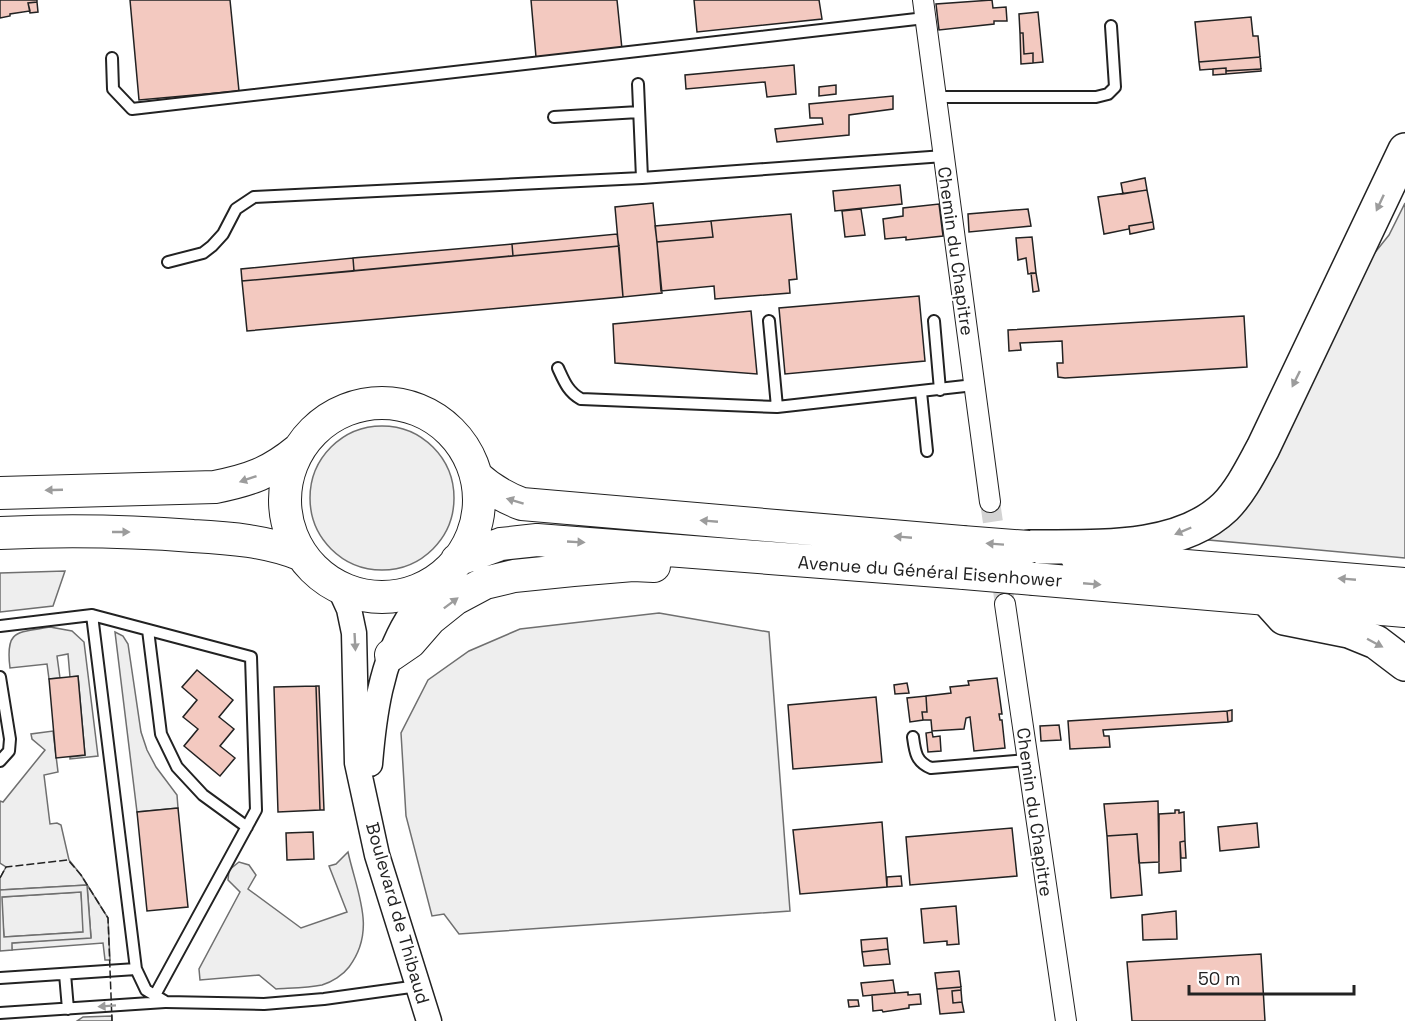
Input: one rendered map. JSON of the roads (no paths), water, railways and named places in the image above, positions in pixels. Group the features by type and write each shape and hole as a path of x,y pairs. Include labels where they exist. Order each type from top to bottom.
{"highway":[{"path":"1029,547 1136,543 1169,537 1199,524 1225,507 1245,480 1263,448 1405,150"},
{"path":"1266,598 1284,618 1348,631 1376,642 1405,664"}],"main road":[{"path":"0,492 215,487 246,480 279,466 327,420 345,410 365,404 396,404 425,413 443,424 468,456 476,476 479,498 476,520 469,541 447,569 409,592 379,596 358,594 339,587 325,578 302,555 287,521 285,503 288,476 298,450"},
{"name":"Avenue du Général Eisenhower","path":"476,476 493,491 522,504 1029,547 1087,559 1405,584"},
{"path":"0,533 138,532 240,541 282,547 302,555"},
{"name":"Avenue du Général Eisenhower","path":"447,569 501,544 537,540 964,573 1405,611"},
{"path":"391,655 410,642 430,619 455,599 485,583 514,576 633,565 694,569 736,556"}],"street":[{"name":"Chemin du Chapitre","path":"924,9 990,502"},
{"name":"Boulevard de Thibaud","path":"367,805 373,732 380,692 391,655 406,621 447,569"},
{"name":"Boulevard de Thibaud","path":"339,587 349,609 354,633 357,763 377,855 429,1021"},
{"name":"Chemin du Chapitre","path":"1005,604 1066,1021"}],"lane":[{"path":"112,58 113,89 132,109 924,9"},
{"path":"935,97 1096,97 1108,94 1115,87 1111,26"},
{"path":"638,84 642,178"},
{"path":"554,117 639,112"},
{"path":"168,262 202,253 212,246 224,234 236,209 255,197 642,178 944,156"},
{"path":"769,321 777,407"},
{"path":"934,321 940,390"},
{"path":"558,368 567,387 581,399 777,407 974,385"},
{"path":"921,392 927,451"},
{"path":"92,615 136,969 146,990 166,1002"},
{"path":"0,626 92,615 251,657 256,810 155,995"},
{"path":"148,630 161,734 177,767 203,795 247,827"},
{"path":"0,677 10,739 9,751 0,761"},
{"path":"913,737 915,754 931,768 1028,759"},
{"path":"0,978 136,969"},
{"path":"65,974 68,1009"},
{"path":"0,1013 166,1002 264,1004 324,999 418,986"}],"tunnel":[{"path":"990,502 1005,604"}]}
